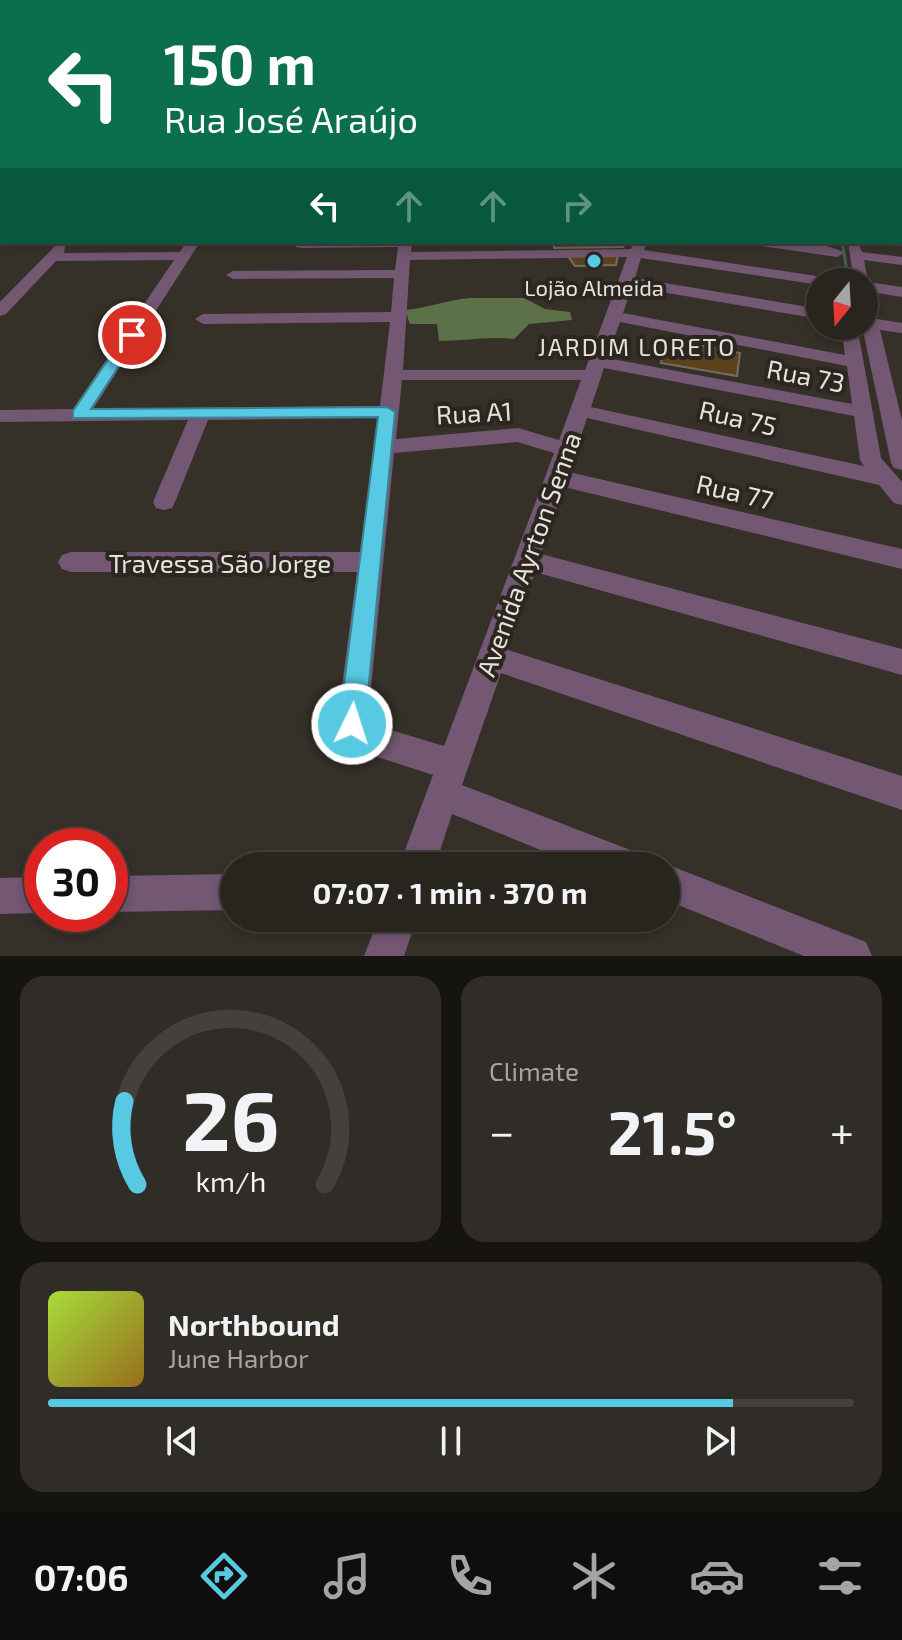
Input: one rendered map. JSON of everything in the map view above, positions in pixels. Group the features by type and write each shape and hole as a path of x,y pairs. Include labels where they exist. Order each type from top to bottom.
{"street":[{"path":"0,311 64,244"},
{"path":"792,244 836,247 840,268"},
{"path":"300,246 404,254"},
{"path":"233,275 404,254 638,247 806,277"},
{"name":"Avenida Ayrton Senna","path":"422,852 638,247"},
{"path":"858,268 854,248 902,261"},
{"path":"52,257 189,249"},
{"path":"79,415 189,249"},
{"path":"404,254 352,724 364,738 597,852"},
{"path":"625,281 806,312"},
{"path":"878,287 902,292"},
{"path":"613,316 854,362"},
{"path":"203,319 397,317"},
{"path":"878,332 902,328"},
{"path":"851,340 871,460 902,497"},
{"path":"873,340 896,418 902,463"},
{"path":"880,365 902,369"},
{"name":"Rua 73","path":"393,375 596,369 863,412"},
{"name":"Rua 75","path":"579,410 884,478"},
{"path":"0,416 387,412"},
{"path":"164,502 201,413"},
{"name":"Rua A1","path":"384,447 518,435 566,449"},
{"name":"Rua 77","path":"555,477 902,559"},
{"path":"528,560 902,662"},
{"name":"Travessa São Jorge","path":"71,562 369,562"},
{"path":"492,657 902,793"},
{"path":"680,888 852,956"},
{"path":"128,894 220,892"},
{"path":"0,896 24,895"},
{"path":"384,956 393,932"}],"green space":[{"path":"470,298 524,298 545,309 570,312 572,320 529,324 514,339 439,341 437,324 410,324 405,310"}],"building":[{"path":"553,244 624,244 623,247 554,248"},
{"name":"Lojão Almeida","path":"568,256 618,256 616,265 575,266"},
{"path":"665,339 740,353 737,376 661,363"}],"waterway":[{"path":"842,244 847,268"}],"place":[{"name":"Lojão Almeida","path":"594,261"}],"district":[{"name":"JARDIM LORETO","path":"637,346"}],"route":[{"path":"132,335 79,415 387,412 352,724"}]}
